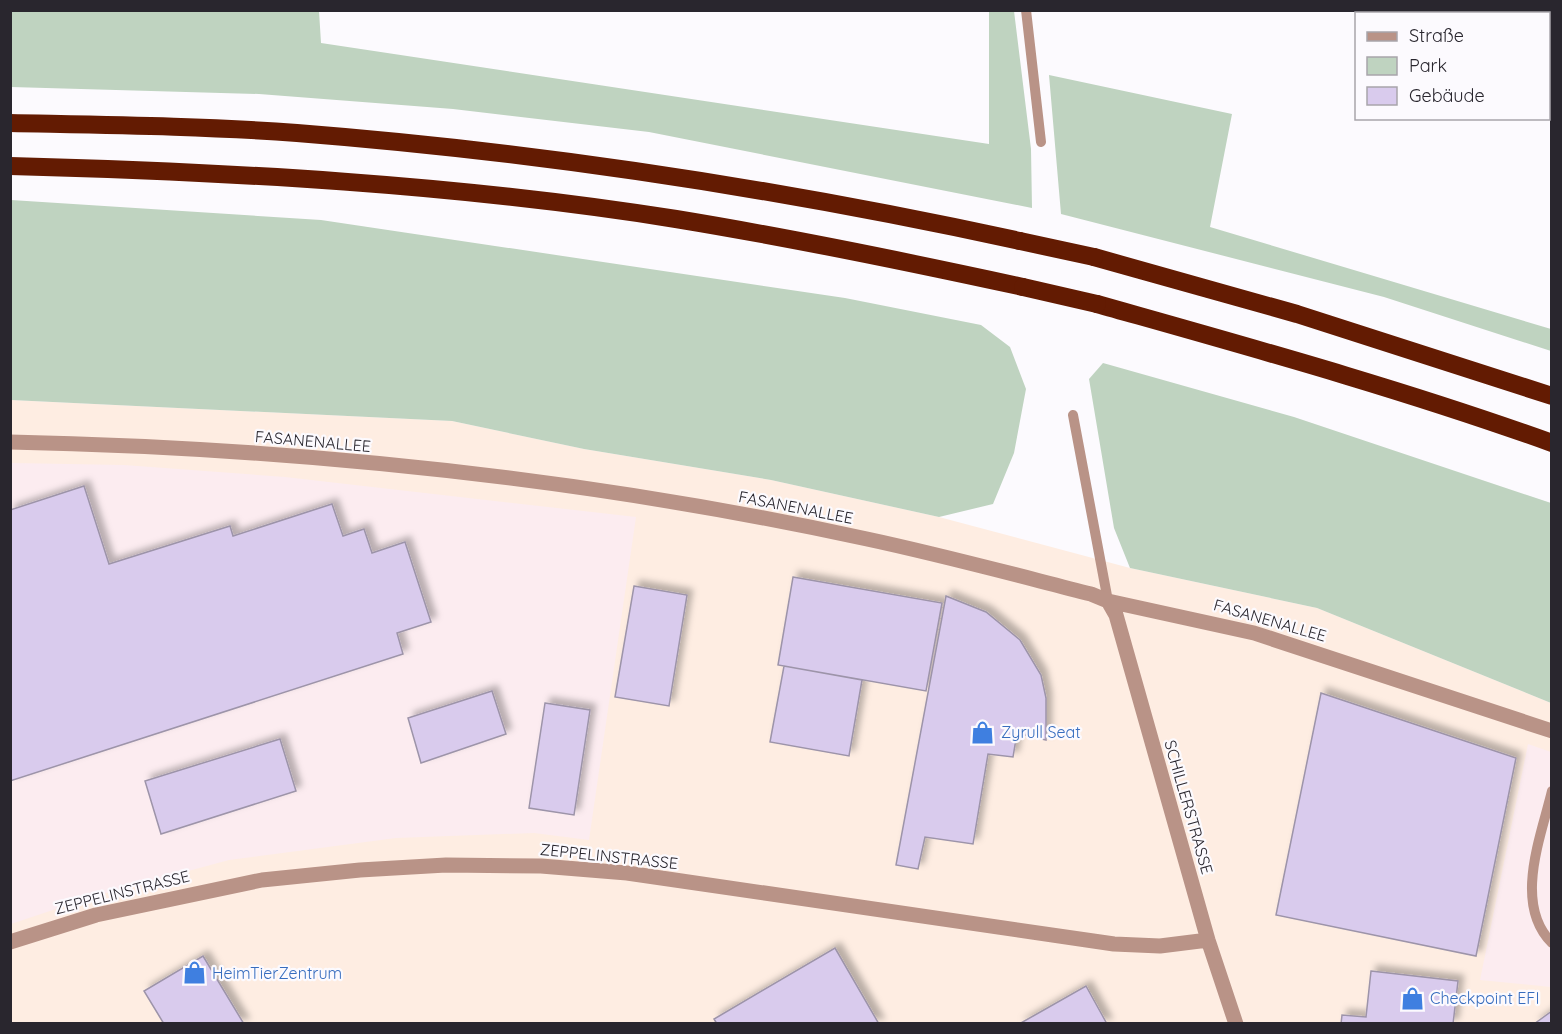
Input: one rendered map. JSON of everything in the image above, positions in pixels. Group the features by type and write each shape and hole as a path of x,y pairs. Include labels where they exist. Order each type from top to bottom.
{"highway":[{"path":"10,123 239,130 469,149 691,178 891,213 1094,257 1297,314 1551,396"},
{"path":"10,166 183,171 465,193 674,219 899,260 1097,304 1289,358 1494,422 1551,443"}],"street":[{"name":"FASANENALLEE","path":"10,442 117,444 346,461 519,479 723,511 868,539 1091,594 1108,601 1254,633 1551,731"},
{"name":"SCHILLERSTRASSE","path":"1108,601 1116,615 1208,940 1236,1023"},
{"name":"ZEPPELINSTRASSE","path":"10,942 96,915 262,880 360,870 446,865 541,866 627,873 1114,944 1160,946 1208,940"}],"lane":[{"path":"1026,10 1041,142"},
{"path":"1073,415 1108,601"},
{"path":"1551,791 1531,884 1531,905 1537,924 1551,943"}],"shaded area":[{"path":"11,400 452,421 584,449 771,480 939,517 1130,568 1317,608 1551,703 1551,1023 11,1024"},
{"path":"11,463 124,465 285,477 636,517 589,840 534,833 396,838 229,860 92,897 11,924"},
{"path":"1528,744 1551,752 1551,987 1480,980"}],"green space":[{"path":"10,11 319,11 321,43 989,144 989,11 1014,11 1031,149 1032,208 649,132 453,109 259,94 11,87"},
{"path":"1049,75 1232,114 1210,227 1551,329 1551,351 1384,297 1061,214"},
{"path":"11,200 321,220 845,298 981,325 1010,347 1026,389 1014,453 993,504 939,517 771,480 584,449 452,421 11,400"},
{"path":"1103,363 1294,417 1551,503 1551,703 1317,608 1130,568 1114,528 1089,379"}],"building":[{"path":"84,486 109,564 230,526 233,536 332,504 343,536 364,529 372,553 405,542 431,622 397,633 403,654 10,781 10,510"},
{"path":"793,577 942,603 926,691 778,665"},
{"path":"634,586 687,595 669,706 615,697"},
{"name":"Zyrull Seat","path":"946,596 986,612 1020,640 1041,675 1046,698 1046,740 1017,733 1013,757 988,754 973,844 925,837 918,869 896,865"},
{"path":"784,666 862,680 849,756 770,742"},
{"path":"492,691 506,734 421,763 408,718"},
{"path":"1321,693 1516,758 1476,956 1276,915"},
{"path":"545,703 590,710 574,815 529,808"},
{"path":"280,739 296,791 161,834 145,781"},
{"path":"835,948 879,1024 717,1024 714,1019"},
{"name":"HeimTierZentrum","path":"203,956 244,1024 164,1024 144,991"},
{"name":"Checkpoint EFI","path":"1371,971 1458,981 1453,1024 1341,1024 1342,1015 1366,1017"},
{"path":"1086,986 1107,1024 1019,1024"},
{"path":"1552,1011 1552,1024 1534,1024"}],"place":[{"name":"Zyrull Seat","path":"983,732"},
{"name":"HeimTierZentrum","path":"194,973"},
{"name":"Checkpoint EFI","path":"1412,998"}]}
